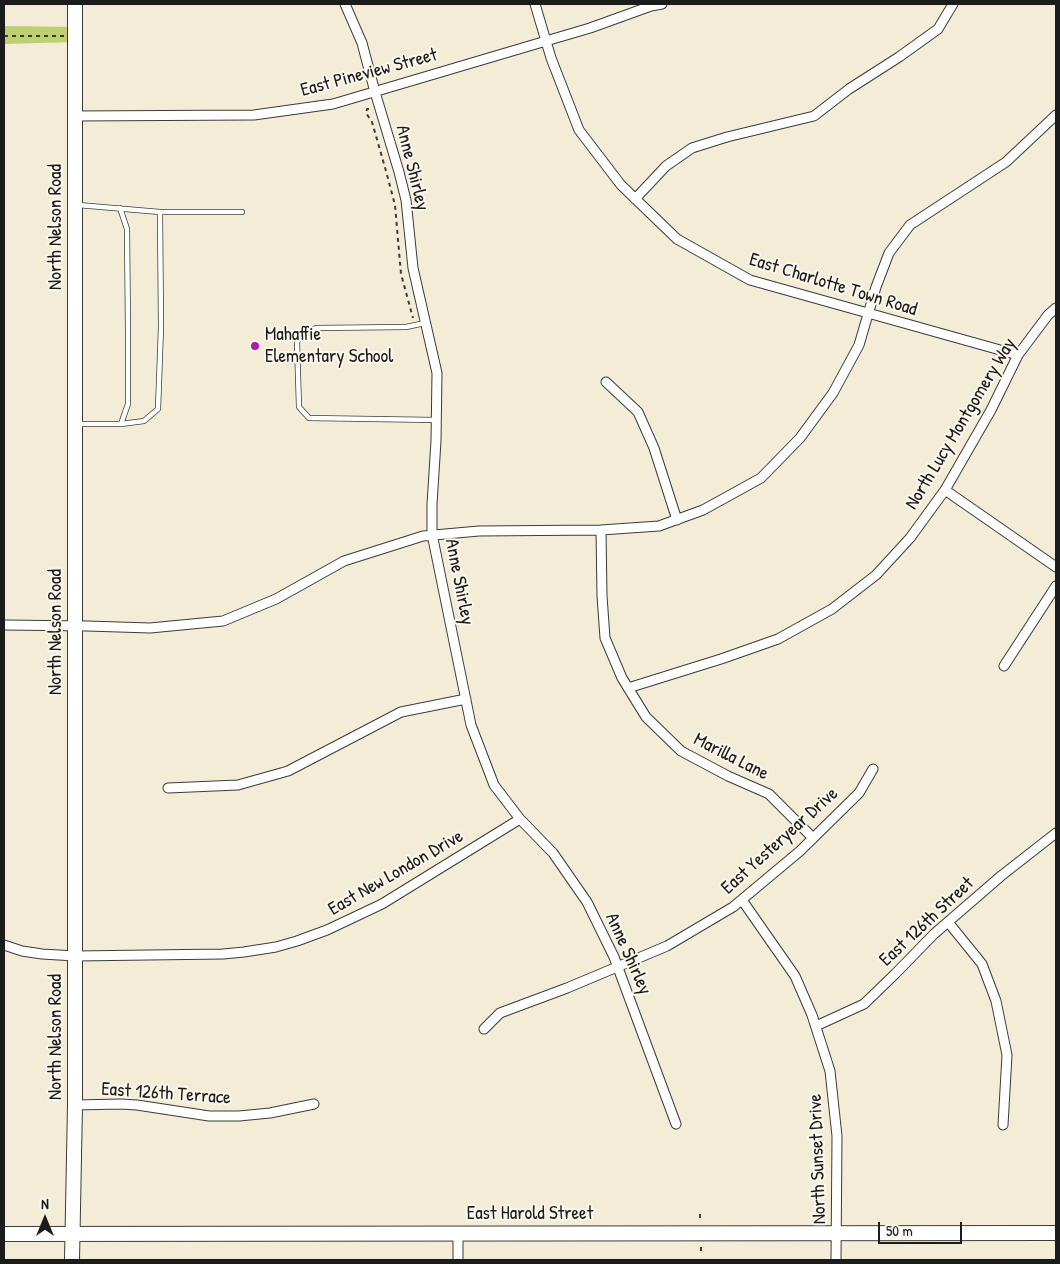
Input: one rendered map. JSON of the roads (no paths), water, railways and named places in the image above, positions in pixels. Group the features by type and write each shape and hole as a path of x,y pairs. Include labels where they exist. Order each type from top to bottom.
{"street":[{"name":"North Nelson Road","path":"72,1260 75,1105 75,4"},
{"name":"Anne Shirley","path":"345,4 362,43 406,200 413,268 437,373 432,534 471,725 494,785 520,819 553,853 587,902 618,966 676,1124"},
{"name":"East Charlotte Town Road","path":"535,4 551,58 579,130 621,185 678,239 750,280 1018,355"},
{"name":"East Pineview Street","path":"74,116 254,115 333,104 590,28 651,6 662,4"},
{"path":"635,198 666,166 692,148 727,136 814,116 849,89 938,29 953,4"},
{"path":"4,625 150,628 223,621 276,599 344,561 423,536 479,531 601,530 659,526 703,510 761,478 800,438 833,393 858,345 889,253 910,225 1006,162 1056,115"},
{"name":"North Lucy Montgomery Way","path":"628,688 778,639 832,610 876,575 910,538 945,490 990,410 1018,355 1048,315 1056,308"},
{"path":"606,382 638,412 654,448 677,520"},
{"path":"945,490 1056,567"},
{"name":"Marilla Lane","path":"601,530 605,638 622,678 646,718 681,751 728,776 769,794 813,838"},
{"path":"1004,666 1056,586"},
{"path":"168,788 238,785 288,771 401,712 466,699"},
{"name":"East Yesteryear Drive","path":"484,1029 500,1013 567,988 667,946 733,907 800,851 859,793 873,769"},
{"name":"East New London Drive","path":"4,945 29,952 60,956 223,954 276,947 328,930 382,904 520,819"},
{"name":"East 126th Street","path":"816,1026 864,1004 934,934 1001,876 1056,833"},
{"name":"North Sunset Drive","path":"742,900 795,976 812,1015 830,1071 837,1136 836,1260"},
{"path":"948,922 982,964 996,1001 1007,1055 1003,1125"},
{"name":"East 126th Terrace","path":"75,1105 137,1105 209,1116 239,1116 270,1113 314,1104"},
{"name":"East Harold Street","path":"4,1234 1056,1232"},
{"path":"458,1233 458,1260"}],"lane":[{"path":"74,205 160,212 242,212"},
{"path":"120,208 127,229 128,331 128,404 121,424"},
{"path":"74,424 121,424 144,421 158,409 161,327 160,212"},
{"path":"425,323 406,327 316,328 302,334 297,342 299,407 310,418 437,420"}],"place":[{"name":"Mahaffie Elementary School","path":"255,346"}]}
